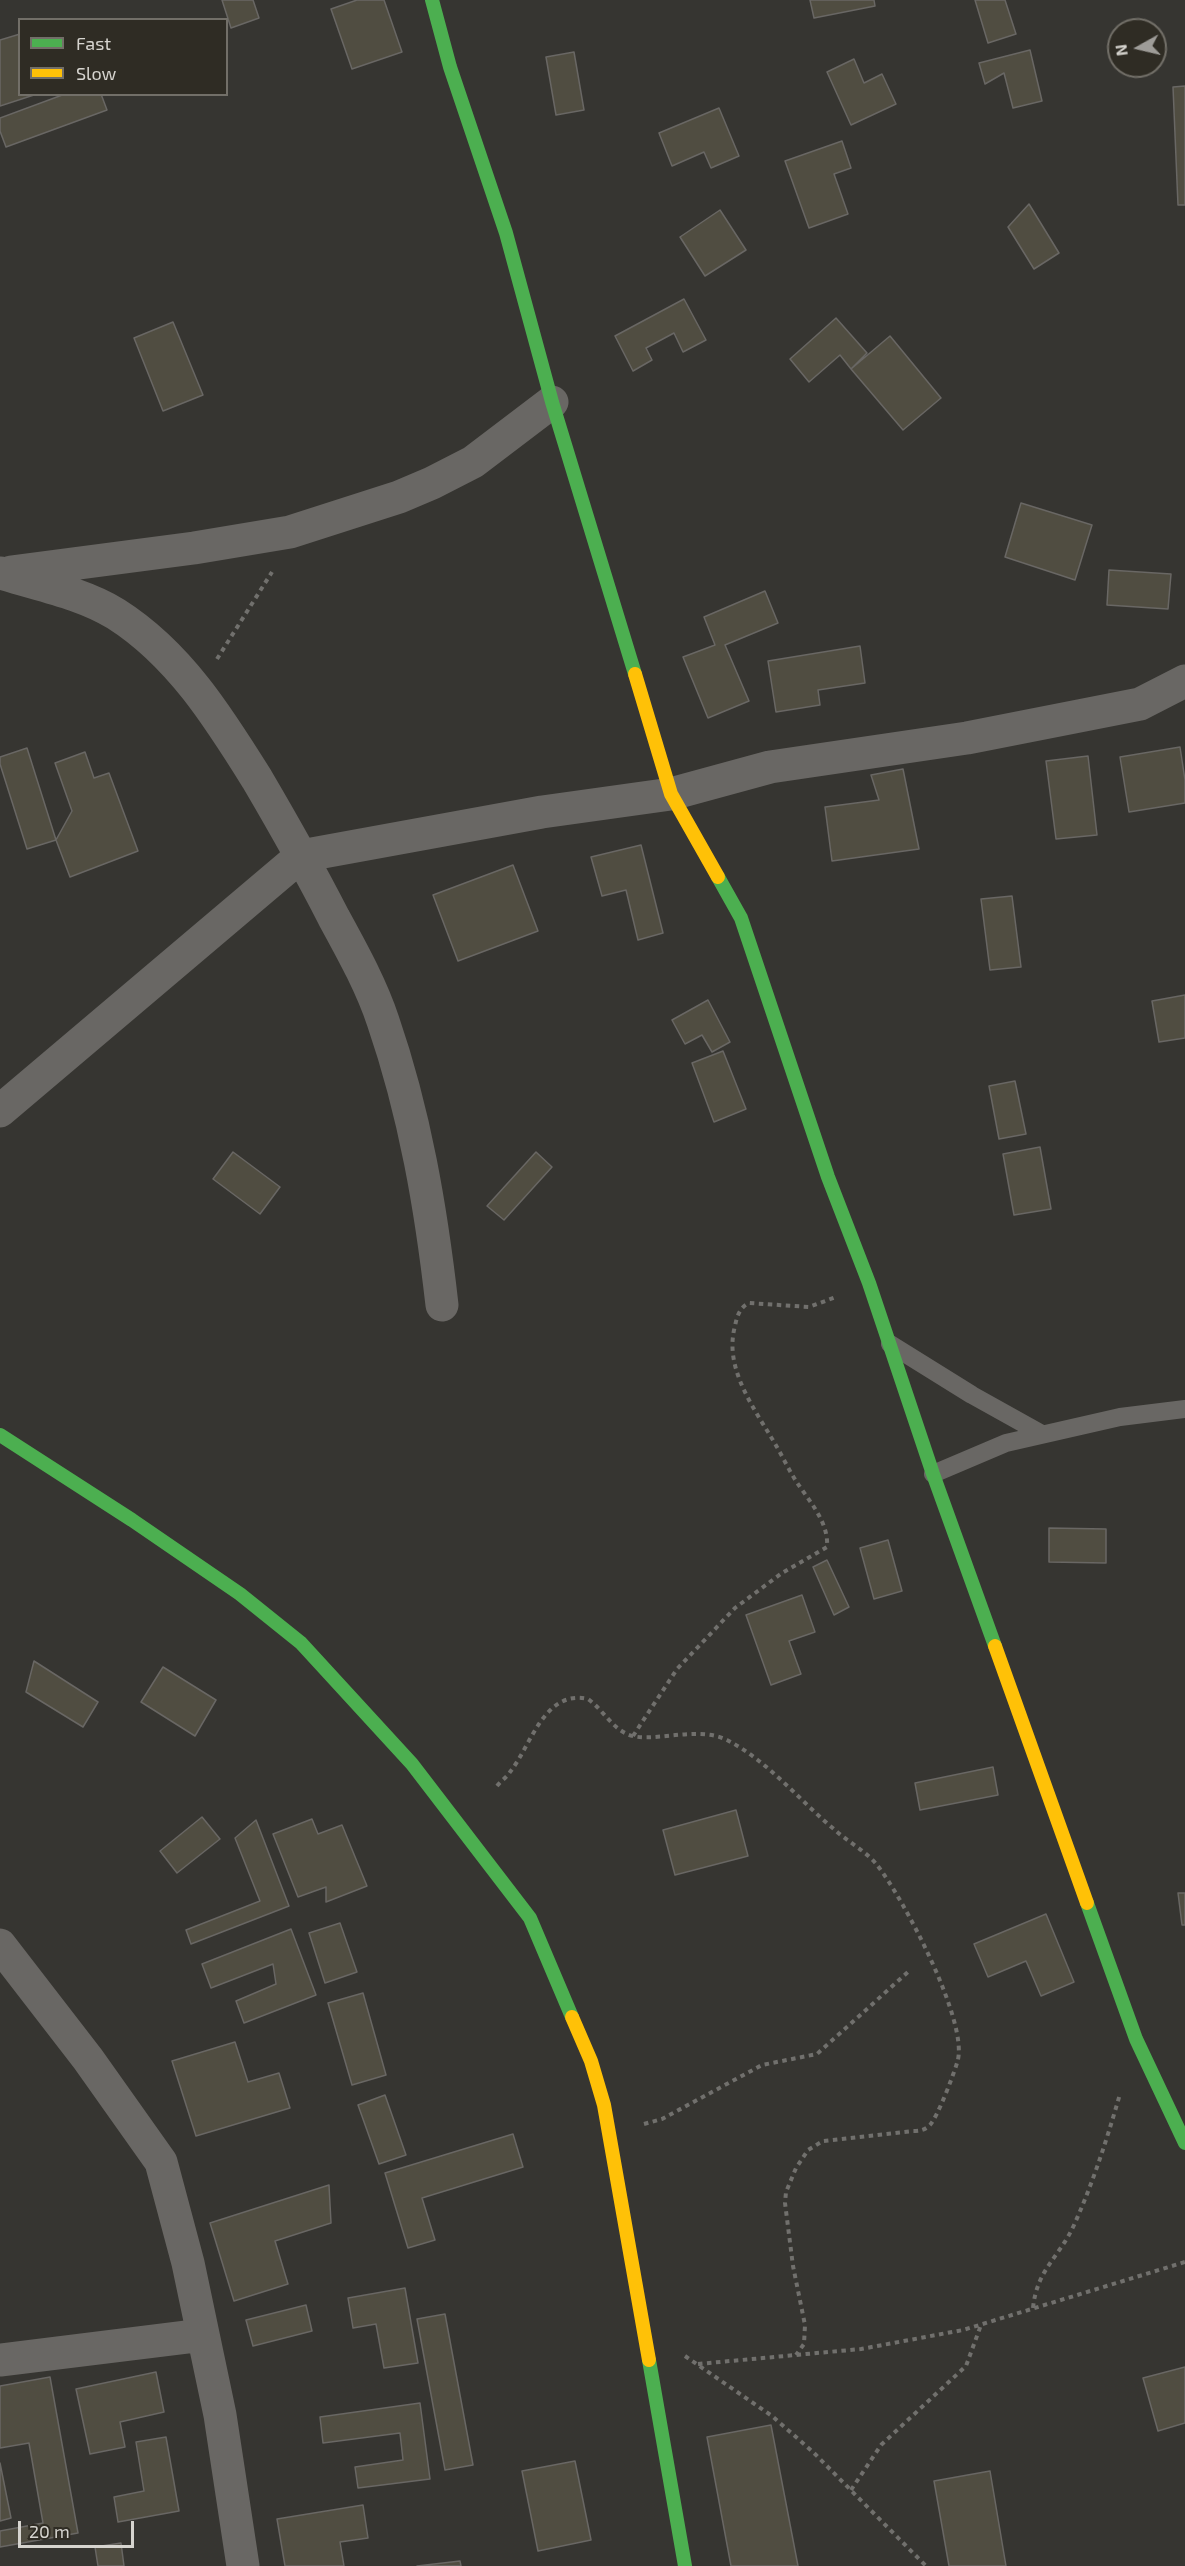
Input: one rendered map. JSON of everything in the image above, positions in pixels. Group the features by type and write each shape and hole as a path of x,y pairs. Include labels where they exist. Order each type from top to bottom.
{"street":[{"path":"432,0 450,66 506,233 552,402 671,794 741,918 828,1177 869,1283 933,1474 1136,2039 1185,2143"},
{"path":"1,573 194,548 290,532 399,497 432,483 473,462 552,402"},
{"path":"1,573 95,603 118,615 142,633 194,684 236,745 301,856 357,961 383,1019 412,1115 432,1220 442,1305"},
{"path":"0,1111 301,856 542,812 671,794 770,767 967,738 1140,704 1185,681"},
{"path":"0,1435 132,1520 240,1594 301,1643 412,1764 530,1918 591,2061 608,2128 685,2566"},
{"path":"0,1945 88,2059 161,2162 188,2263 220,2415 243,2566"},
{"path":"0,2360 203,2335"}],"lane":[{"path":"889,1343 972,1395 1042,1434"},
{"path":"933,1474 1006,1443 1120,1417 1185,1409"}],"path":[{"path":"194,684 218,657 250,610 274,569 290,532"},
{"path":"633,1736 677,1669 735,1608 782,1573 827,1547 826,1535 815,1509 758,1417 739,1378 735,1365 733,1340 740,1310 743,1306 753,1302 808,1307 869,1283"},
{"path":"497,1786 510,1773 537,1725 563,1701 581,1697 588,1699 616,1727 633,1736 708,1733 727,1740 759,1763 875,1862 924,1945 956,2022 959,2059 932,2123 921,2130 823,2141 808,2150 796,2168 784,2203 793,2266 805,2325 804,2344 796,2355"},
{"path":"608,2128 651,2123 762,2065 817,2054 909,1972"},
{"path":"1034,2307 1039,2278 1073,2226 1098,2169 1136,2039"},
{"path":"698,2364 861,2349 981,2325 1185,2262"},
{"path":"851,2490 881,2445 966,2366 981,2325"},
{"path":"643,2331 698,2364 772,2416 851,2490 926,2566"}],"building":[{"path":"222,0 253,0 259,18 231,28"},
{"path":"357,0 384,0 402,52 352,69 331,9"},
{"path":"810,0 874,0 875,6 814,18"},
{"path":"975,0 1005,0 1016,34 988,43"},
{"path":"18,35 18,96 31,96 0,106 0,40"},
{"path":"1030,50 1042,101 1013,108 1004,73 985,84 979,63"},
{"path":"574,52 584,110 556,115 546,57"},
{"path":"854,59 864,83 882,74 896,104 851,125 827,72"},
{"path":"1185,86 1185,205 1178,205 1173,87"},
{"path":"60,96 102,96 107,110 6,147 0,131 0,118"},
{"path":"719,108 739,156 711,168 704,152 672,166 659,133"},
{"path":"842,141 851,168 834,174 848,214 809,228 785,161"},
{"path":"1029,204 1059,253 1034,269 1008,227"},
{"path":"720,210 746,250 705,276 680,237"},
{"path":"684,299 706,340 683,352 674,333 646,348 652,360 633,371 615,336"},
{"path":"836,318 867,353 851,369 840,355 809,382 790,359"},
{"path":"173,322 203,395 163,411 134,338"},
{"path":"890,336 941,398 903,430 851,369"},
{"path":"1021,503 1092,525 1075,580 1005,557"},
{"path":"1109,570 1171,574 1168,609 1107,605"},
{"path":"765,591 778,623 725,645 749,701 708,718 683,657 715,645 704,617"},
{"path":"860,646 865,683 818,690 820,705 776,712 768,661"},
{"path":"1180,747 1185,780 1185,803 1129,812 1120,757"},
{"path":"27,748 56,840 27,849 0,764 0,757"},
{"path":"85,752 94,778 109,773 138,851 70,877 56,840 72,811 55,763"},
{"path":"1088,756 1097,835 1056,839 1046,761"},
{"path":"903,769 919,849 832,861 825,807 879,800 871,775"},
{"path":"641,845 663,933 638,940 626,890 602,896 591,857"},
{"path":"513,865 538,931 458,961 433,895"},
{"path":"1012,896 1021,967 990,970 981,899"},
{"path":"1185,995 1185,1038 1159,1042 1152,1001"},
{"path":"708,1000 730,1042 712,1052 702,1035 685,1044 672,1020"},
{"path":"723,1051 746,1109 714,1122 692,1063"},
{"path":"1015,1081 1026,1134 999,1139 989,1086"},
{"path":"1040,1147 1051,1209 1014,1215 1003,1154"},
{"path":"233,1152 280,1187 260,1214 213,1179"},
{"path":"536,1152 552,1167 504,1220 487,1206"},
{"path":"1049,1528 1106,1529 1106,1563 1049,1562"},
{"path":"888,1540 902,1591 874,1599 860,1548"},
{"path":"827,1560 849,1607 834,1615 813,1567"},
{"path":"802,1595 815,1632 789,1641 801,1674 771,1685 746,1615"},
{"path":"34,1661 98,1702 83,1727 26,1692"},
{"path":"163,1667 216,1700 195,1736 141,1702"},
{"path":"993,1767 998,1795 920,1810 915,1783"},
{"path":"736,1810 748,1856 675,1875 663,1830"},
{"path":"202,1817 220,1839 177,1873 160,1851"},
{"path":"312,1819 318,1834 342,1825 367,1886 326,1902 326,1887 298,1897 273,1834"},
{"path":"256,1820 289,1906 191,1944 186,1930 260,1901 235,1838"},
{"path":"1178,1893 1185,1893 1185,1925 1182,1925"},
{"path":"1046,1914 1074,1982 1041,1996 1026,1961 988,1977 974,1944"},
{"path":"340,1923 357,1972 325,1983 309,1933"},
{"path":"291,1929 316,1995 244,2023 236,2001 276,1984 273,1964 211,1988 202,1964"},
{"path":"363,1993 386,2075 352,2085 328,2003"},
{"path":"235,2042 248,2082 279,2073 290,2108 196,2136 172,2061"},
{"path":"385,2095 406,2155 379,2164 358,2105"},
{"path":"513,2134 523,2167 422,2198 435,2240 408,2248 385,2173"},
{"path":"329,2185 331,2223 275,2241 288,2284 234,2301 210,2223"},
{"path":"405,2288 418,2363 384,2368 376,2324 353,2328 348,2298"},
{"path":"306,2305 312,2331 253,2346 246,2320"},
{"path":"445,2314 473,2465 445,2470 417,2319"},
{"path":"1185,2367 1185,2423 1158,2431 1143,2378"},
{"path":"156,2372 164,2412 120,2422 125,2447 90,2454 76,2389"},
{"path":"50,2377 78,2533 0,2547 0,2531 43,2523 29,2443 0,2448 0,2386"},
{"path":"420,2403 430,2479 358,2488 355,2467 403,2460 400,2433 323,2443 320,2417"},
{"path":"771,2425 798,2566 731,2566 707,2437"},
{"path":"166,2437 179,2511 118,2522 114,2497 144,2491 136,2442"},
{"path":"575,2461 591,2540 538,2551 522,2471"},
{"path":"0,2463 11,2518 0,2521"},
{"path":"990,2471 1006,2566 949,2566 934,2481"},
{"path":"363,2505 368,2538 340,2542 344,2566 285,2566 277,2519"},
{"path":"121,2543 124,2566 98,2566 95,2547"},
{"path":"460,2561 461,2566 417,2566"}],"traffic: fast":[{"path":"432,0 450,67 506,233 552,402 635,674"},
{"path":"718,877 741,918 828,1177 869,1283 933,1474 995,1646"},
{"path":"0,1435 132,1520 240,1594 301,1643 412,1764 530,1918 572,2017"},
{"path":"1087,1903 1136,2039 1185,2143"},
{"path":"649,2360 685,2566"}],"traffic: slow":[{"path":"635,674 671,794 718,877"},
{"path":"995,1646 1087,1903"},
{"path":"572,2017 591,2061 604,2105 649,2360"}]}
